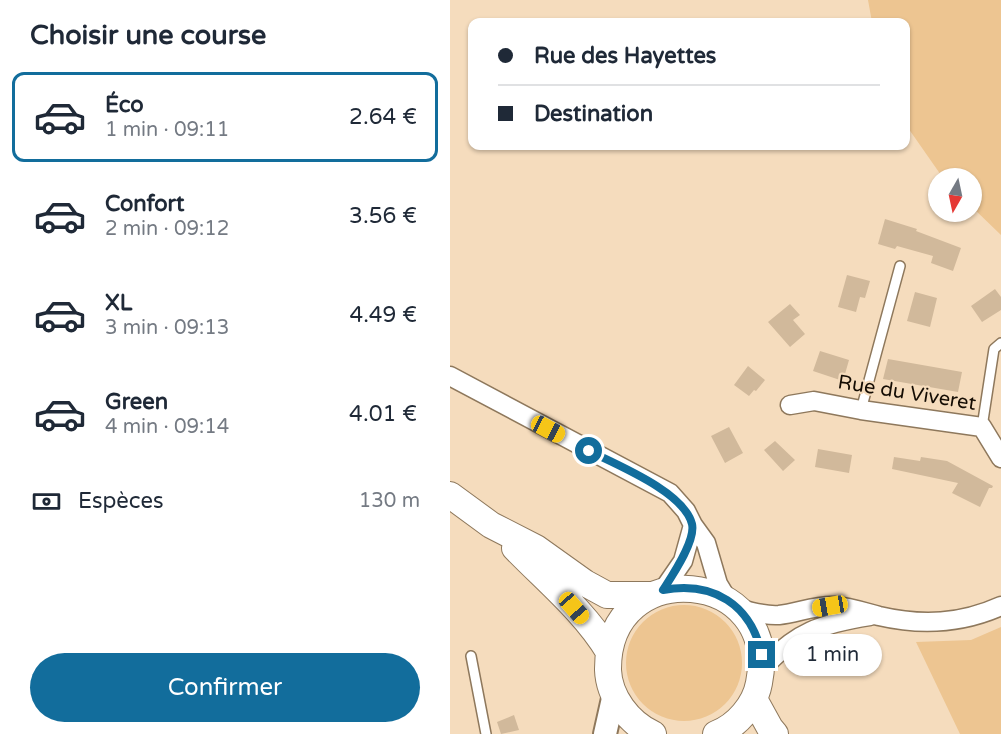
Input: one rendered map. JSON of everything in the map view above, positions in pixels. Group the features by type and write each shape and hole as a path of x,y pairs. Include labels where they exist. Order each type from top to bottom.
{"main road":[{"path":"450,495 491,525 561,592 601,640 607,669 628,716 653,734"},
{"path":"491,525 536,548 585,583 607,595 657,592 679,587 696,588 712,592 732,604 754,630 759,642 758,686 770,728 775,734"},
{"path":"607,669 614,634 623,618 636,604 657,592"},
{"path":"716,734 734,723 745,712 758,686"}],"street":[{"path":"450,376 670,493 686,511 705,543 718,584 732,604 757,613 777,615 830,606 852,608 878,615 930,623 962,620 1001,606"},
{"name":"Rue du Viveret","path":"790,405 814,401 982,427 1001,458"},
{"path":"657,592 683,561 693,525"},
{"path":"758,686 787,644 811,630 836,622 878,615"},
{"path":"605,734 607,669"}],"lane":[{"path":"861,410 900,266"},
{"path":"982,427 994,349 1001,344"},
{"path":"491,525 515,560 545,592"},
{"path":"471,656 486,734"},
{"path":"758,686 775,724 784,734"}],"shaded area":[{"path":"868,0 1001,0 1001,235 982,217 982,168 936,168 910,131 910,18 871,18"},
{"path":"684,605 706,609 725,622 738,641 742,663 738,685 725,704 706,717 684,721 662,717 643,704 630,685 626,663 630,641 643,622 662,609"},
{"path":"1001,627 1001,734 960,734 916,642 971,640"}],"building":[{"path":"885,219 917,229 916,231 961,248 953,271 931,263 933,256 897,246 895,249 878,244"},
{"path":"847,275 870,281 865,298 860,297 856,312 838,307"},
{"path":"995,289 1001,297 1001,310 982,322 971,306"},
{"path":"915,292 937,298 930,327 907,321"},
{"path":"790,304 800,315 793,320 805,334 790,347 768,322"},
{"path":"820,351 849,360 843,381 813,371"},
{"path":"888,359 962,372 958,392 883,379"},
{"path":"748,366 765,380 749,396 734,385"},
{"path":"729,427 743,453 725,463 711,436"},
{"path":"775,441 795,460 783,471 764,450"},
{"path":"818,449 852,455 849,473 815,467"},
{"path":"894,457 920,461 921,457 947,461 993,486 989,488 980,507 952,493 958,483 892,469"},
{"path":"514,715 519,730 501,734 497,722"}],"route":[{"path":"589,451 670,493 686,511 693,525 691,534 683,561 663,590 679,587 696,588 727,599 747,618 759,642 762,655"}]}
